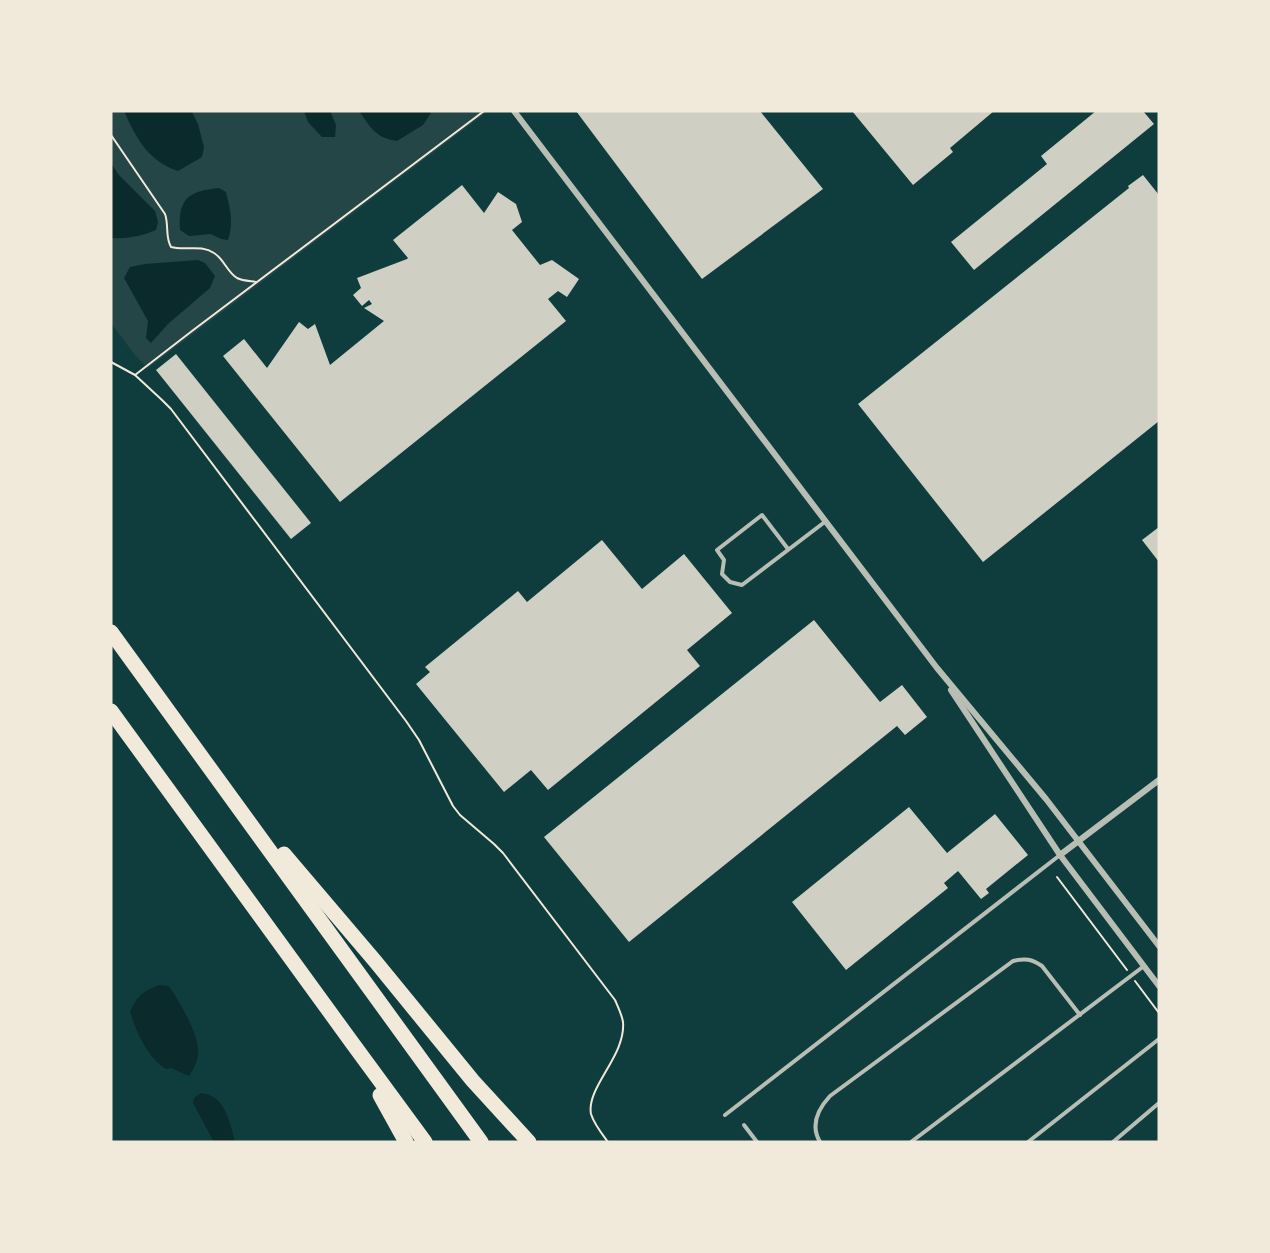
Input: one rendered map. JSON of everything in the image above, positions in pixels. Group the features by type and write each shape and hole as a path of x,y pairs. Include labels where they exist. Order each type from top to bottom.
{"highway":[{"path":"111,632 481,1142"},
{"path":"111,711 425,1142"},
{"path":"208,765 375,961 473,1081 530,1142"},
{"path":"352,1044 406,1142"}],"street":[{"path":"514,111 937,668 1038,789 1159,946"},
{"path":"937,668 1019,796 1060,855 1159,986"},
{"path":"1060,855 1159,780"}],"lane":[{"path":"788,549 762,515 717,550 724,560 722,573 729,582 742,585 826,521"},
{"path":"725,1115 1060,855"},
{"path":"820,1142 815,1131 815,1121 830,1096 1013,961 1028,959 1042,966 1080,1014"},
{"path":"911,1142 1144,966"},
{"path":"1028,1142 1159,1039"},
{"path":"1113,1142 1159,1103"},
{"path":"744,1125 757,1142"}],"path":[{"path":"135,375 484,111"},
{"path":"111,135 165,214 171,247 201,248 214,253 234,276 256,282"},
{"path":"111,362 135,375 171,409 406,721 419,740 446,794 457,810 503,853 615,1000 623,1021 620,1046 592,1098 591,1109 594,1121 608,1142"},
{"path":"1057,877 1159,1013"}],"shaded area":[{"path":"111,111 487,112 148,368 111,323"},
{"path":"124,111 192,112 204,147 202,157 178,171 168,167 144,147"},
{"path":"304,111 330,111 336,125 335,137 322,137 308,122"},
{"path":"359,111 431,111 431,113 423,125 397,141 379,135"},
{"path":"111,163 118,174 155,211 158,222 156,230 134,237 111,238"},
{"path":"219,188 226,192 230,210 231,228 228,240 211,234 189,236 180,230 181,211 187,198 200,191"},
{"path":"198,260 205,263 215,276 210,288 168,324 151,343 146,338 148,321 124,278 130,267"},
{"path":"159,985 169,986 196,1038 197,1058 189,1076 171,1068 166,1069 153,1058 139,1036 130,1012 141,995"},
{"path":"201,1093 209,1095 221,1104 235,1142 214,1142 193,1103 194,1098"}],"building":[{"path":"576,111 760,111 823,189 702,279"},
{"path":"852,111 994,111 950,148 953,152 913,185"},
{"path":"1096,111 1143,111 1154,124 974,270 951,242 1047,164 1041,156"},
{"path":"1143,175 1159,195 1159,421 983,562 858,404"},
{"path":"462,185 484,213 498,192 516,204 522,222 512,230 540,265 552,260 579,279 567,297 558,291 548,299 566,321 340,502 223,356 244,339 267,368 299,322 308,329 315,324 330,365 384,321 364,308 372,304 369,300 362,306 353,295 361,288 357,278 407,259 393,240"},
{"path":"176,354 311,523 291,539 156,370"},
{"path":"1159,527 1159,562 1142,540"},
{"path":"602,540 642,589 684,554 732,613 687,650 700,666 548,790 531,770 504,792 416,684 430,672 425,667 518,591 527,602"},
{"path":"814,620 880,702 902,685 927,717 905,735 897,726 629,942 544,837"},
{"path":"909,807 947,853 995,814 1028,855 986,889 989,893 981,899 958,871 944,883 948,888 846,970 792,902"}]}
